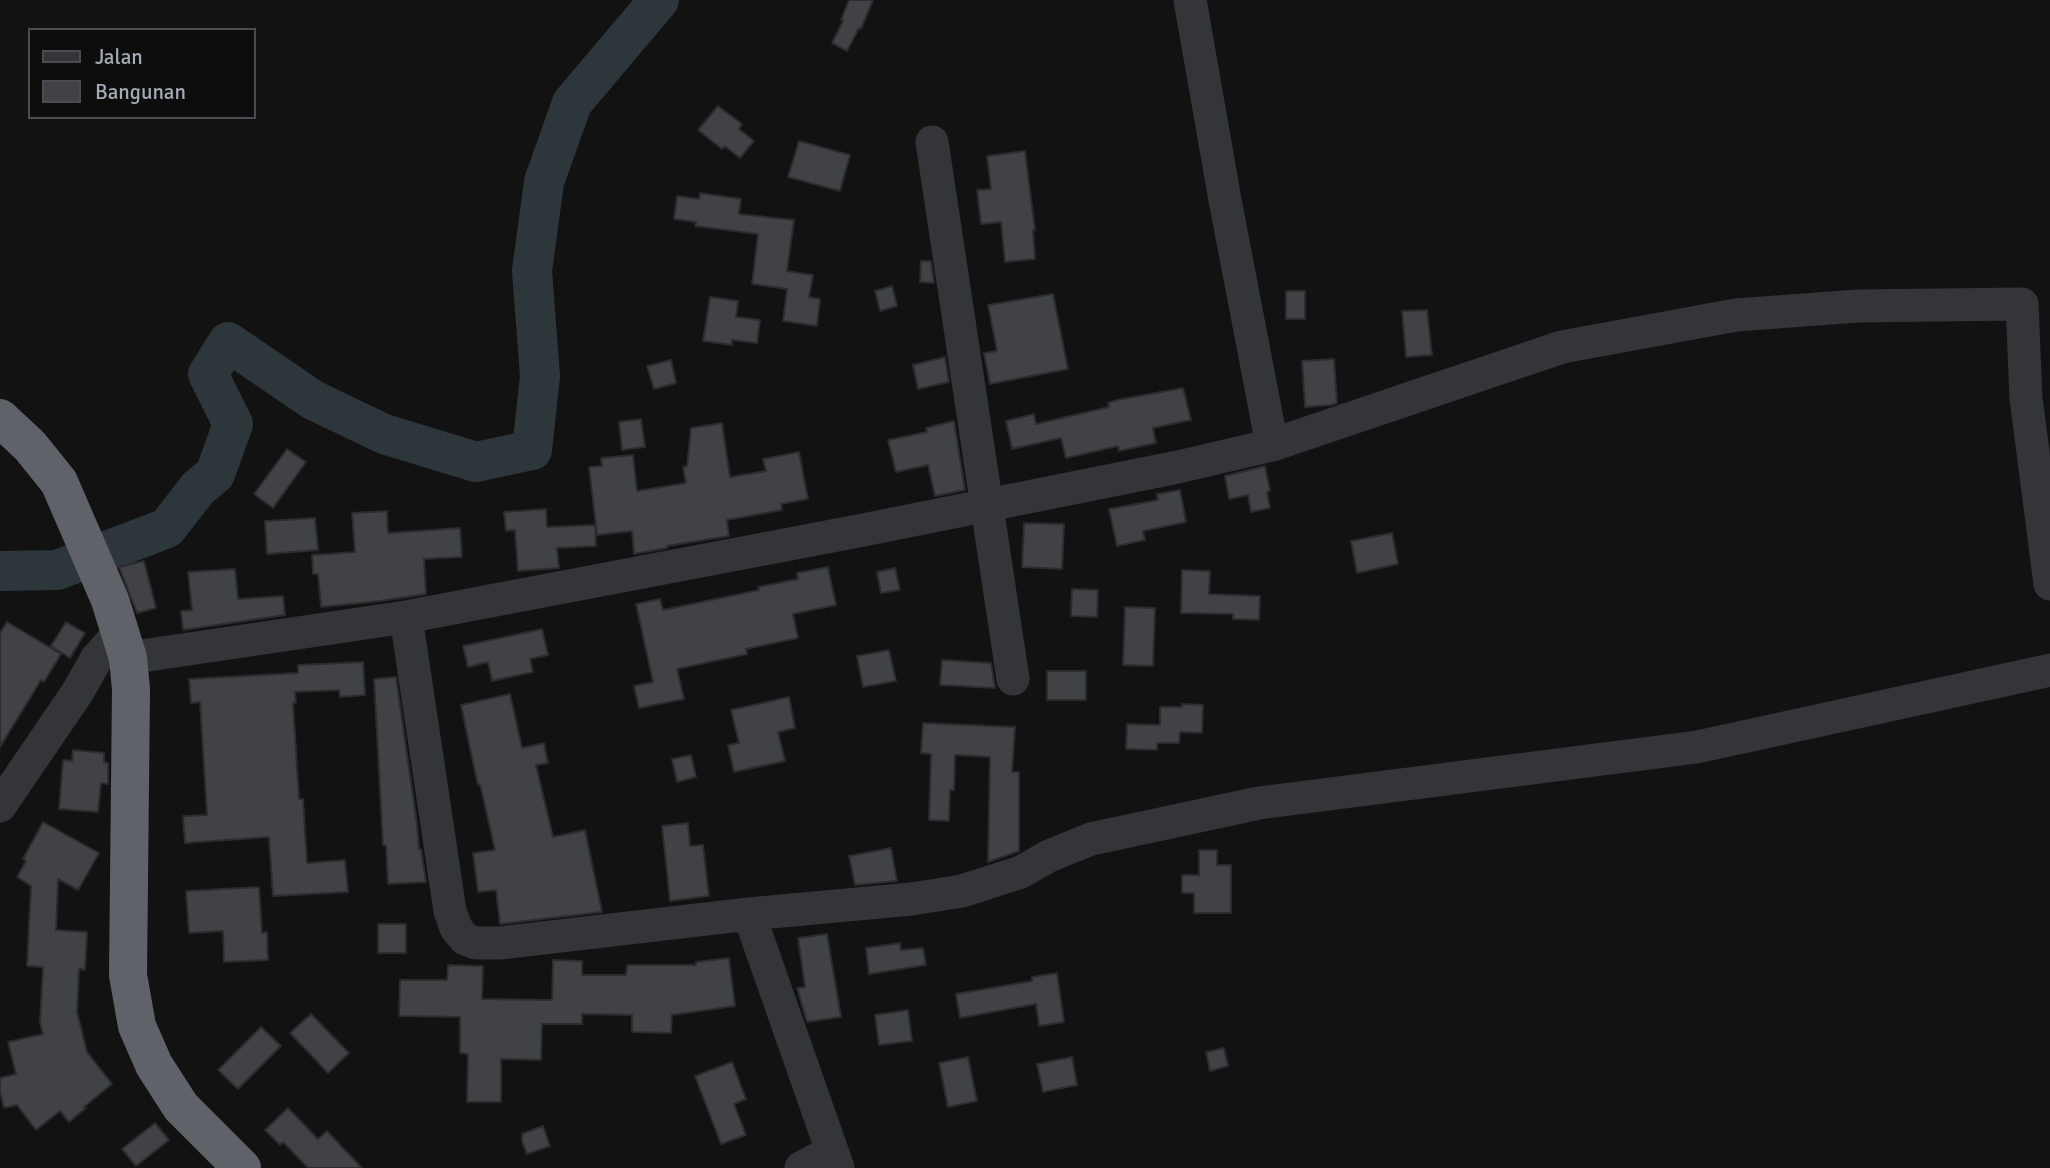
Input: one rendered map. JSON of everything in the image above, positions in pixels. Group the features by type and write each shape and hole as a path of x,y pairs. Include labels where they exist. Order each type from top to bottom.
{"highway":[{"path":"0,418 30,446 59,482 99,574 126,660 128,975 136,1026 154,1065 181,1107 242,1168"}],"street":[{"path":"1190,0 1272,444"},
{"path":"932,142 1013,679"},
{"path":"0,806 77,693 97,658 126,660 406,617 1178,467 1272,444 1562,347 1723,317 1858,306 2036,303 2026,398 2050,584"},
{"path":"406,617 450,911 456,928 465,939 476,943 500,943 749,914 912,899 962,891 1021,872 1049,856 1091,839 1259,803 1697,747 2050,670"},
{"path":"77,693 92,690 126,660"},
{"path":"749,914 835,1160 801,1168"}],"building":[{"path":"849,0 873,0 861,29 859,28 847,51 832,43 843,21 841,20"},
{"path":"718,106 742,124 739,129 754,141 740,158 725,146 722,149 698,130"},
{"path":"799,141 850,155 840,191 788,177"},
{"path":"1025,151 1035,230 1035,259 1005,262 1001,222 981,224 977,190 991,189 987,156"},
{"path":"700,193 741,199 739,214 794,220 787,271 813,275 809,297 820,299 817,326 783,321 787,289 752,284 758,234 695,226 696,222 674,219 677,196 699,199"},
{"path":"921,261 931,261 934,283 920,282"},
{"path":"892,286 897,306 880,311 875,291"},
{"path":"1286,291 1305,291 1305,319 1286,319"},
{"path":"1053,294 1068,369 990,384 984,353 997,351 988,305"},
{"path":"710,297 738,301 736,317 760,320 757,343 732,340 732,345 703,341"},
{"path":"1427,310 1432,355 1406,357 1402,311"},
{"path":"945,357 949,382 918,389 913,365"},
{"path":"1334,359 1337,403 1305,407 1302,361"},
{"path":"671,360 676,383 654,389 647,366"},
{"path":"1183,388 1191,420 1153,428 1156,443 1119,451 1118,446 1066,458 1061,438 1012,449 1006,421 1034,414 1036,424 1109,407 1108,403 1117,400"},
{"path":"641,419 645,447 622,450 619,422"},
{"path":"954,421 965,490 935,496 928,465 896,472 888,440 927,432 926,428"},
{"path":"722,423 730,477 766,471 763,459 799,452 808,499 781,504 782,510 727,520 729,536 634,554 632,531 597,535 589,467 602,466 601,458 633,455 637,491 686,483 683,467 687,466 691,428"},
{"path":"287,449 306,462 273,508 254,494"},
{"path":"1265,466 1270,508 1251,512 1248,495 1229,499 1225,476"},
{"path":"1180,490 1186,522 1143,531 1145,540 1117,546 1109,509 1158,500 1157,494"},
{"path":"546,509 547,527 595,525 596,546 557,548 559,568 518,571 515,530 506,531 504,512"},
{"path":"387,511 388,533 460,528 462,557 424,559 426,594 321,607 318,574 313,574 312,555 355,552 352,513"},
{"path":"315,518 318,550 267,554 265,521"},
{"path":"1024,523 1064,524 1062,569 1022,567"},
{"path":"1392,533 1398,564 1357,573 1351,541"},
{"path":"144,561 156,608 137,613 119,567"},
{"path":"828,567 836,605 793,614 798,638 746,649 747,654 677,669 684,699 639,708 634,686 653,682 636,604 660,599 663,610 759,590 758,587 798,579 797,573"},
{"path":"895,568 900,590 881,593 877,572"},
{"path":"235,569 238,599 283,596 285,615 183,630 181,611 192,610 188,572"},
{"path":"1182,570 1210,571 1209,594 1260,596 1259,620 1233,619 1233,614 1181,613"},
{"path":"1072,589 1098,590 1097,617 1071,616"},
{"path":"1125,607 1155,608 1153,666 1123,665"},
{"path":"7,622 61,654 44,682 41,680 0,747 0,633"},
{"path":"66,622 85,633 70,658 51,646"},
{"path":"542,629 548,655 530,659 533,672 492,681 488,662 468,667 463,646"},
{"path":"889,650 896,681 863,687 857,656"},
{"path":"942,660 991,663 995,688 940,685"},
{"path":"363,662 365,695 340,697 339,690 295,692 296,703 293,703 299,799 303,799 307,863 345,860 348,892 273,896 269,837 185,843 183,816 207,815 200,702 191,703 189,679 298,673 298,665"},
{"path":"1047,671 1086,671 1086,700 1047,700"},
{"path":"396,677 419,849 426,882 388,884 386,845 383,845 374,679"},
{"path":"510,694 522,748 544,743 548,763 536,765 553,837 585,830 602,912 500,924 496,890 478,892 473,853 495,850 461,705"},
{"path":"789,697 795,728 778,732 785,761 734,772 728,745 739,743 731,710"},
{"path":"1182,704 1203,705 1202,733 1180,732 1179,743 1157,743 1157,750 1126,749 1127,724 1160,725 1160,707 1182,707"},
{"path":"923,723 1015,727 1012,772 1019,772 1019,851 988,862 990,757 955,755 954,790 950,790 949,821 929,820 931,754 921,753"},
{"path":"73,750 104,753 104,762 108,763 108,784 101,783 98,812 59,809 63,760 72,761"},
{"path":"691,755 696,777 677,782 672,759"},
{"path":"43,822 99,853 78,890 58,879 56,930 87,932 85,970 79,969 77,1012 87,1052 112,1084 69,1122 60,1111 36,1130 17,1105 4,1108 0,1078 16,1074 8,1042 43,1034 40,1023 43,967 27,966 31,886 17,877 26,861 23,859"},
{"path":"688,823 690,846 703,845 709,896 670,901 662,826"},
{"path":"891,848 897,881 855,885 849,856"},
{"path":"1199,850 1217,850 1217,865 1231,865 1231,913 1194,913 1194,893 1182,893 1182,875 1199,875"},
{"path":"259,887 262,933 267,932 268,960 224,962 223,931 189,933 186,891"},
{"path":"378,924 406,924 406,953 378,953"},
{"path":"827,934 841,1017 807,1022 797,988 805,987 798,938"},
{"path":"900,943 901,950 923,948 926,965 869,974 866,948"},
{"path":"729,958 735,1006 672,1015 671,1033 632,1032 632,1015 582,1014 582,1024 542,1024 541,1060 501,1059 501,1102 467,1102 468,1054 460,1053 460,1017 399,1016 400,980 447,980 448,965 483,966 482,999 552,1000 553,960 582,961 582,975 626,975 627,965 696,965 696,962"},
{"path":"1057,973 1064,1022 1039,1026 1036,1004 960,1018 956,994 1032,981 1032,977"},
{"path":"908,1010 912,1041 879,1045 875,1015"},
{"path":"311,1014 349,1053 328,1073 290,1033"},
{"path":"261,1027 281,1046 238,1089 218,1070"},
{"path":"1224,1048 1228,1066 1210,1071 1206,1052"},
{"path":"968,1057 977,1101 948,1107 939,1063"},
{"path":"1072,1057 1077,1085 1043,1092 1037,1064"},
{"path":"732,1062 746,1099 734,1104 746,1135 721,1144 695,1076"},
{"path":"288,1108 318,1139 327,1131 362,1168 308,1168 283,1142 280,1145 265,1130"},
{"path":"155,1123 169,1140 136,1166 122,1149"},
{"path":"543,1126 550,1146 527,1154 522,1134"}],"waterway":[{"path":"0,571 57,570 167,528 198,488 215,474 233,424 208,374 228,342 313,400 384,434 476,462 532,450 540,376 532,271 544,182 572,103 659,0"}]}
